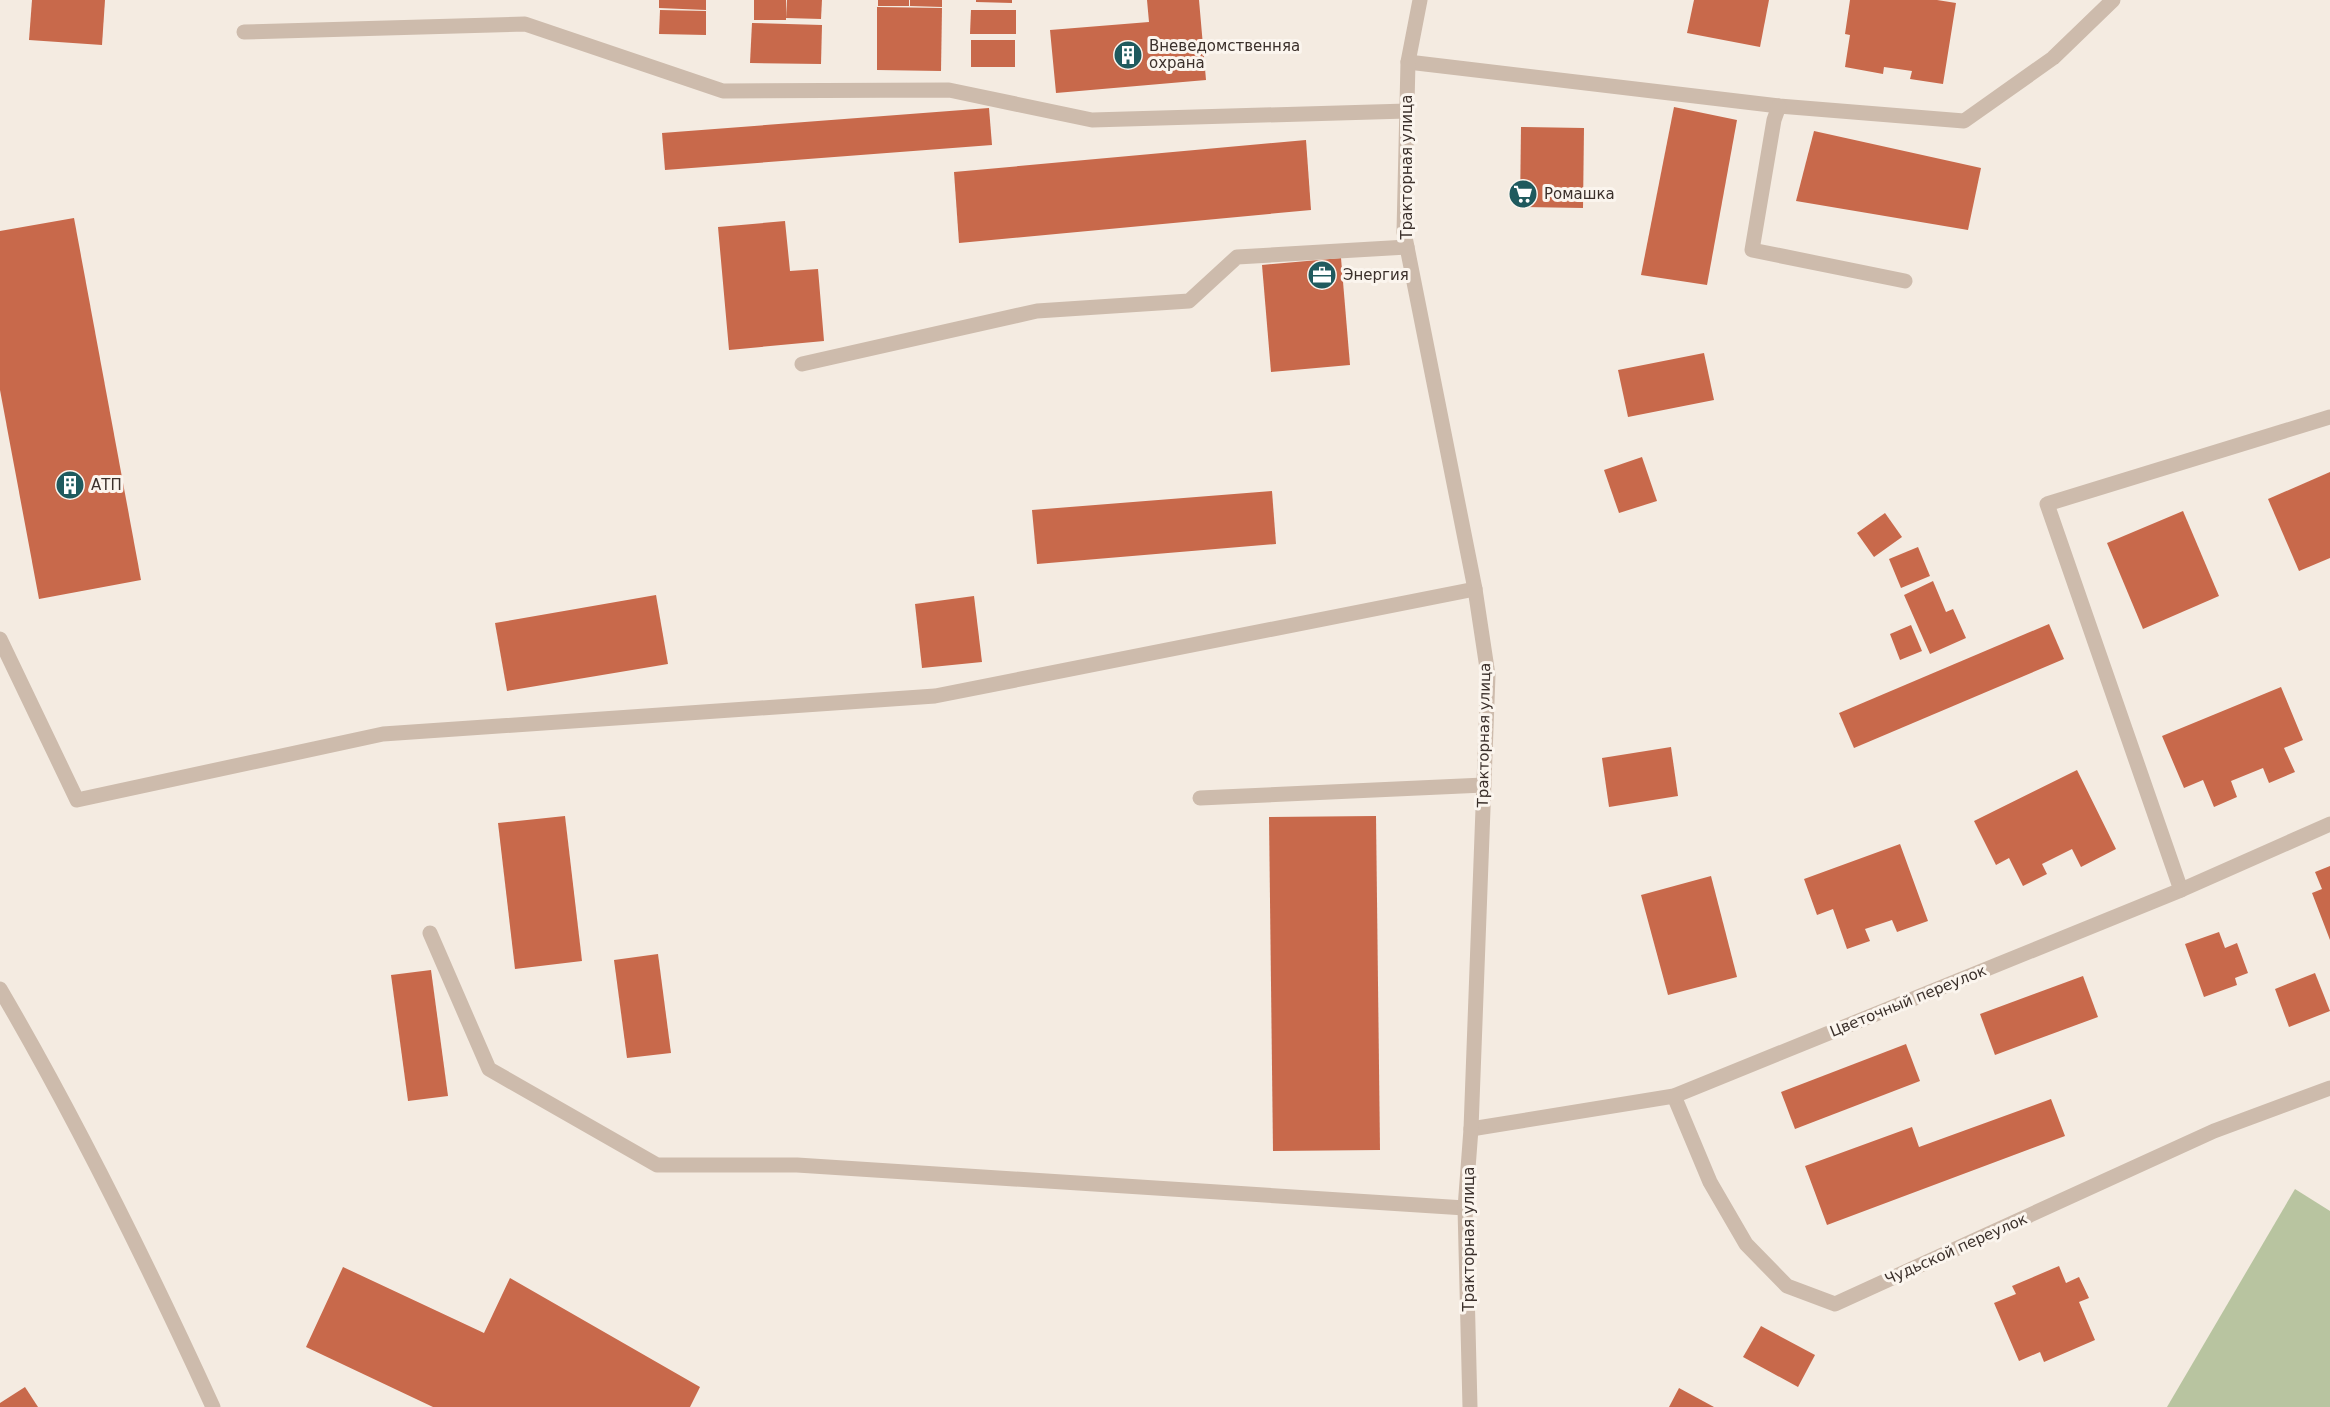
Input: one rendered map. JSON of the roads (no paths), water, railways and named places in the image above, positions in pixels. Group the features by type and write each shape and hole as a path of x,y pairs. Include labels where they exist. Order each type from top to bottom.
{"street":[{"name":"Тракторная улица","path":"1420,0 1408,62 1404,232 1475,589 1488,675 1466,1208 1470,1407"},
{"path":"1408,62 1779,106 1965,121 2054,58 2113,0"},
{"path":"244,32 525,24 723,91 949,90 1092,120 1407,111"},
{"path":"1779,106 1774,120 1752,250 1905,280"},
{"path":"801,364 1036,311 1189,301 1237,258 1407,247"},
{"path":"2181,890 2047,504 2330,417"},
{"path":"0,639 77,800 383,734 935,696 1475,589"},
{"path":"1200,798 1484,785"},
{"name":"Цветочный переулок","path":"1471,1129 1674,1096 2181,890 2330,824"},
{"path":"430,933 489,1069 657,1165 797,1165 1466,1208"},
{"path":"0,989 42,1062 146,1262 213,1407"},
{"name":"Чудьской переулок","path":"1674,1096 1710,1182 1746,1244 1787,1286 1835,1304 2214,1131 2330,1088"}],"place":[{"name":"Вневедомственняа охрана","path":"1128,55"},
{"name":"Ромашка","path":"1523,194"},
{"name":"Энергия","path":"1322,275"},
{"name":"АТП","path":"70,485"}]}
